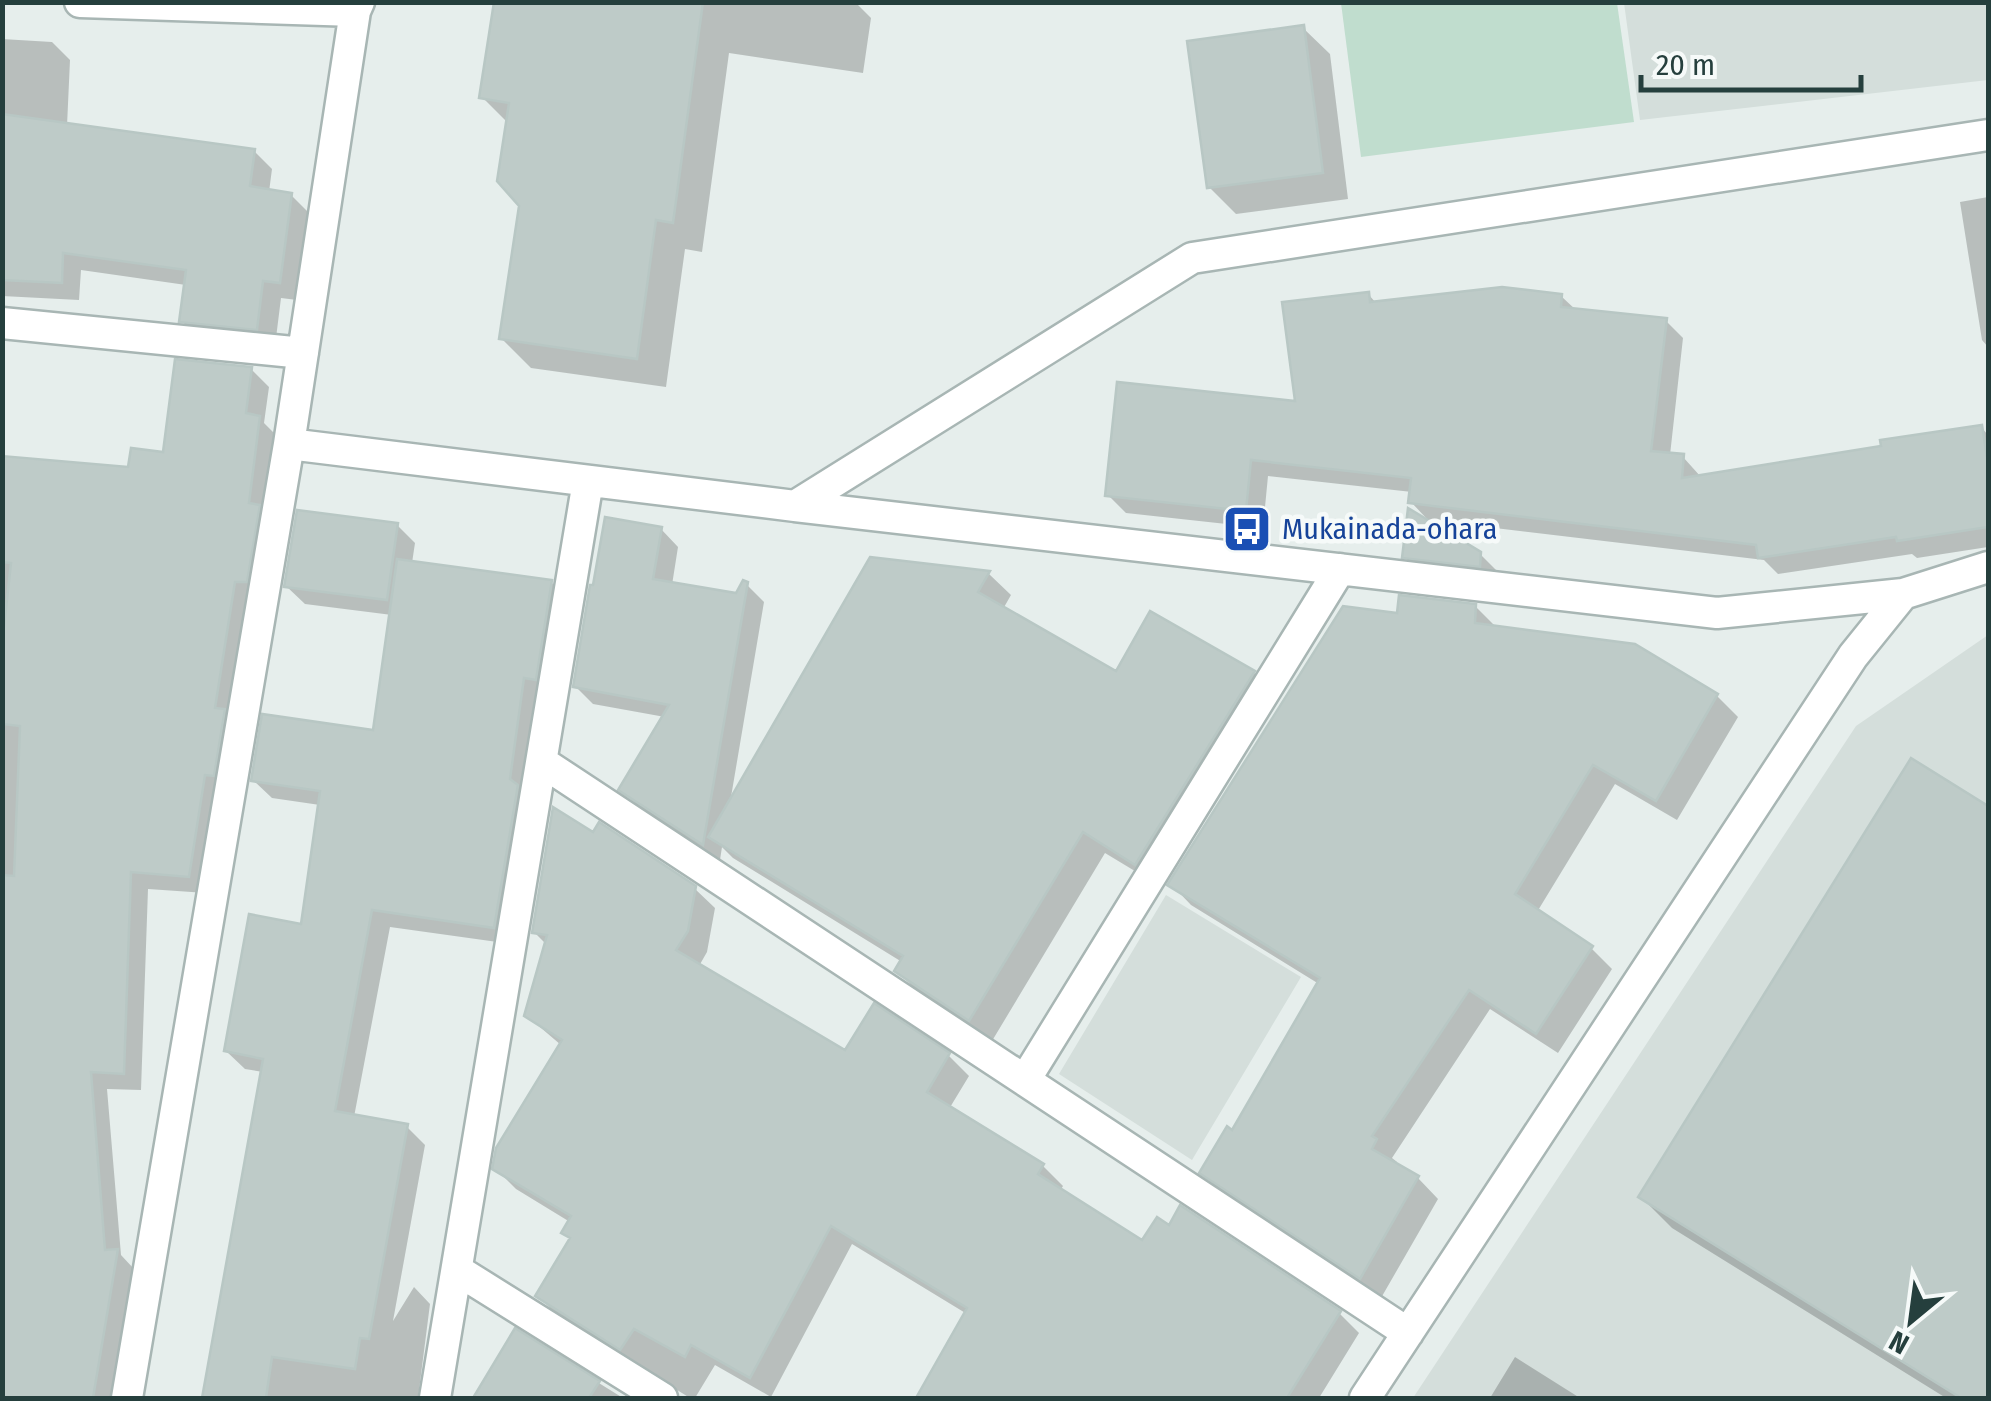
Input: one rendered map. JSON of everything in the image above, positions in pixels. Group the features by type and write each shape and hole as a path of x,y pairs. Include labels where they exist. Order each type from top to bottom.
{"street":[{"path":"80,2 357,6 303,353 128,1398"},
{"path":"794,506 1192,258 1988,135"},
{"path":"2,322 303,353"},
{"path":"288,444 1716,612 1903,594 1988,566"},
{"path":"435,1398 588,481"},
{"path":"1025,1080 1340,569"},
{"path":"1365,1398 1853,656 1903,594"},
{"path":"542,762 1408,1333"},
{"path":"457,1270 662,1398"}],"shaded area":[{"path":"1624,3 1988,3 1988,80 1640,120"},
{"path":"1988,635 1988,1398 1413,1398 1856,726"},
{"path":"1166,895 1301,977 1192,1160 1059,1074"}],"green space":[{"path":"1341,3 1617,3 1634,122 1361,157"}],"building":[{"path":"494,2 703,2 673,223 656,220 637,359 499,339 519,206 497,181 509,103 479,98"},
{"path":"1304,25 1323,173 1207,188 1187,41"},
{"path":"2,114 255,149 250,186 292,193 280,283 263,281 257,330 179,322 186,270 63,253 62,283 2,280"},
{"path":"1502,287 1562,294 1561,307 1667,318 1651,451 1684,454 1682,478 1881,446 1880,440 1982,425 1988,464 1988,527 1758,558 1756,545 1408,503 1411,478 1251,460 1246,511 1105,496 1117,382 1295,401 1282,302 1369,292 1370,302"},
{"path":"175,359 252,367 246,413 260,416 249,503 260,505 247,582 235,582 215,708 225,709 214,776 205,775 189,877 131,872 124,1074 91,1072 105,1250 118,1249 93,1398 2,1398 2,875 14,876 20,726 2,724 2,644 11,563 2,562 2,456 128,467 131,448 163,452"},
{"path":"1408,508 1481,552 1480,567 1402,558"},
{"path":"297,510 398,523 387,600 284,587"},
{"path":"605,517 662,527 653,579 736,593 743,580 748,582 703,845 618,790 669,705 573,687"},
{"path":"870,557 990,571 978,592 1116,671 1150,611 1255,671 1135,865 1083,832 969,1021 894,971 903,956 708,837"},
{"path":"397,559 552,580 536,680 524,678 510,779 518,785 494,928 372,910 335,1111 408,1124 369,1339 360,1338 355,1369 272,1357 266,1398 202,1398 263,1059 224,1051 249,914 301,924 320,791 251,781 262,714 373,730"},
{"path":"1399,595 1476,604 1475,623 1635,644 1718,694 1656,801 1593,765 1515,894 1593,946 1536,1034 1469,990 1372,1136 1377,1139 1372,1149 1419,1176 1360,1279 1199,1173 1227,1126 1232,1130 1320,978 1167,885 1343,606 1397,613"},
{"path":"1911,758 1988,806 1988,1398 1961,1398 1638,1197"},
{"path":"553,807 593,832 599,822 696,886 688,931 676,950 845,1050 874,1003 950,1053 927,1092 1044,1164 1038,1174 1142,1240 1157,1217 1169,1225 1180,1205 1341,1311 1287,1398 916,1398 967,1308 831,1226 750,1378 691,1345 685,1357 634,1329 620,1350 535,1296 570,1238 561,1233 571,1216 492,1169 496,1148 562,1040 524,1016 547,935 532,933"},
{"path":"515,1328 600,1381 589,1398 473,1398"}],"place":[{"name":"Mukainada-ohara","path":"1247,529"}]}
